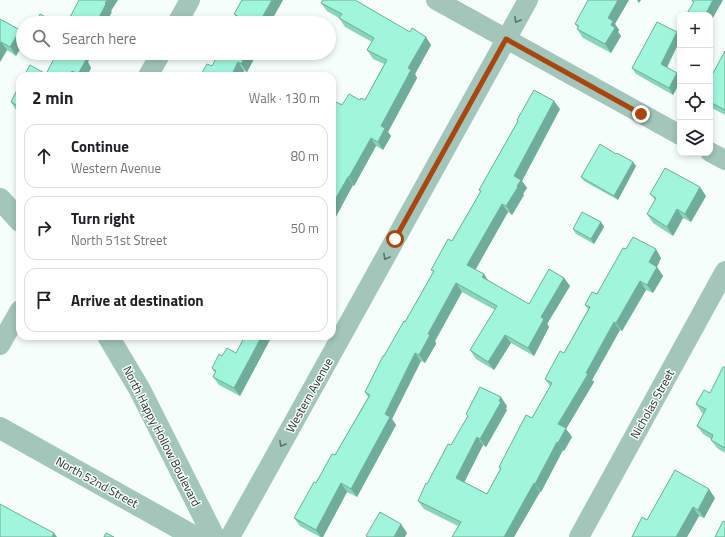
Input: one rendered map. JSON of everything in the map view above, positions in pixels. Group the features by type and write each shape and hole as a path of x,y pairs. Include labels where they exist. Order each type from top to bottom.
{"street":[{"path":"181,16 190,0"},
{"path":"436,0 677,133"},
{"name":"Western Avenue","path":"230,537 528,0"},
{"path":"150,72 157,60"},
{"path":"713,154 725,160"},
{"path":"0,199 16,217"},
{"name":"Nicholas Street","path":"579,537 725,271"},
{"path":"0,345 16,317"},
{"name":"North Happy Hollow Boulevard","path":"110,340 140,390 214,537"},
{"name":"North 52nd Street","path":"0,428 195,537"}],"building":[{"path":"79,0 107,0 100,16 71,16"},
{"path":"242,0 272,0 263,16 237,16 234,14"},
{"path":"323,0 355,0 410,32 412,28 426,37 408,68 411,70 381,126 385,128 378,142 371,138 336,198 336,102 342,105 349,94 360,100 361,98 365,100 387,60 367,50 374,38 339,18 342,14 321,3"},
{"path":"588,0 618,0 608,18 613,21 611,25 615,28 605,44 577,29 579,26 575,24"},
{"path":"713,0 707,12 688,12 694,2 692,1"},
{"path":"0,19 16,28 16,37 10,47 1,42 0,43"},
{"path":"657,22 677,32 661,64 677,73 669,88 632,68"},
{"path":"725,51 725,110 713,104 713,73"},
{"path":"53,60 86,60 79,72 47,72"},
{"path":"215,60 243,60 241,64 238,62 233,72 202,72 207,64 212,66"},
{"path":"30,65 42,72 26,72"},
{"path":"534,90 554,101 514,176 521,180 517,186 518,187 506,206 502,204 467,265 484,274 482,277 529,304 549,269 564,278 541,317 544,319 528,348 505,335 488,362 470,350 497,306 456,283 428,334 430,335 419,355 415,353 385,414 390,417 351,489 341,483 316,530 294,518 314,482 316,483 332,454 335,455 370,395 365,392 383,356 404,321 405,322 434,271 431,270 448,239 452,241 481,191 479,190"},
{"path":"16,92 16,105 11,102"},
{"path":"600,144 633,162 614,196 581,177"},
{"path":"665,168 700,187 685,214 677,209 667,227 647,214 656,198 650,194"},
{"path":"582,212 601,222 591,239 573,229"},
{"path":"633,237 656,249 649,262 657,267 647,285 640,281 616,323 614,322 586,373 588,374 558,424 566,428 504,537 452,537 461,522 418,501 426,483 427,484 448,444 451,445 468,416 466,414 480,387 501,397 499,401 501,402 480,439 477,437 456,478 487,494 526,415 532,418 552,383 545,379 560,351 564,353 590,307 585,305 592,292 597,294 623,248 626,249"},
{"path":"243,340 260,340 234,388 213,377 216,371 212,368 219,354 222,356 227,348 236,353"},
{"path":"723,367 725,367 725,448 711,440 713,435 697,426 706,409 696,404 704,390 710,393"},
{"path":"675,470 709,489 698,510 693,507 676,537 632,537 642,517 647,520"},
{"path":"0,504 54,533 52,537 0,537"},
{"path":"380,512 401,524 394,537 366,536"},
{"path":"723,521 725,522 725,537 715,537"},
{"path":"106,533 114,537 104,537"}],"route":[{"path":"395,239 506,39 641,114"}]}
